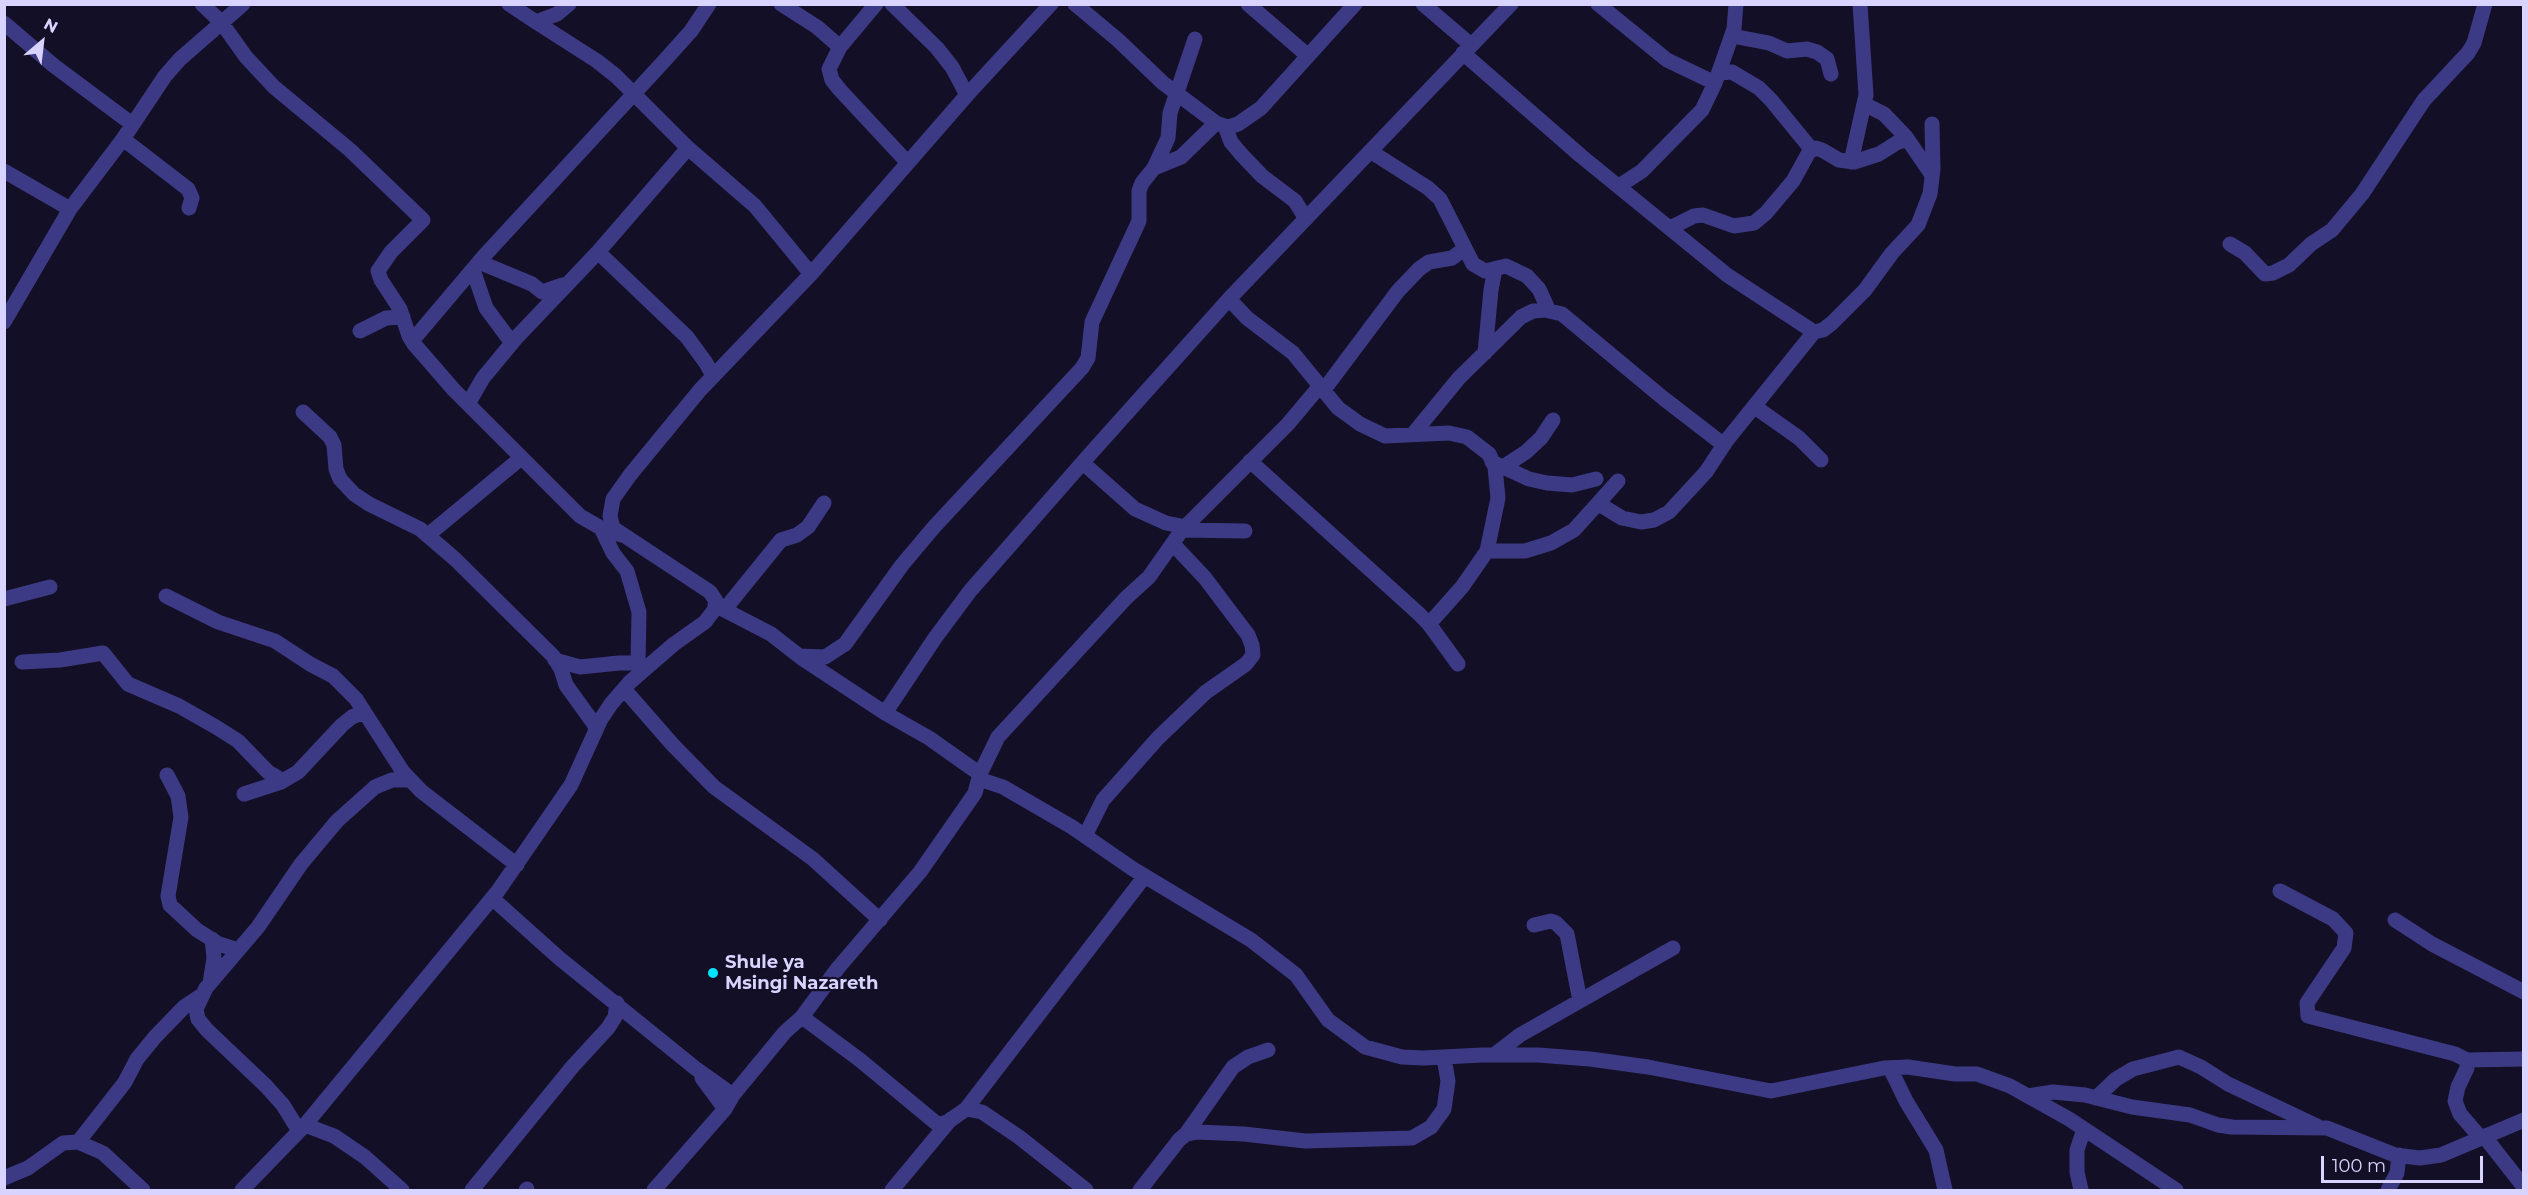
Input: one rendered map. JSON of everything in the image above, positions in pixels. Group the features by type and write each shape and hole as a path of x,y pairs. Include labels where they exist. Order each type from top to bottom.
{"street":[{"path":"202,4 221,22 246,57 274,87 350,150 423,220 391,252 378,271 381,280 400,309 412,341 468,404 580,516 601,528 621,535"},
{"path":"4,322 70,209 123,139 165,76 180,59 243,4"},
{"path":"509,4 597,61 688,147 755,206 783,237 811,274"},
{"path":"536,22 556,14 569,4"},
{"path":"412,341 476,266 691,30 709,4"},
{"path":"781,4 817,27 840,47"},
{"path":"876,4 840,47 829,69 832,80 908,163"},
{"path":"892,4 937,48 952,67 967,95"},
{"path":"1051,4 967,95 811,274 713,376 637,466 613,499 610,516 613,528 710,592 720,607 771,634 799,656 885,713 929,738 980,776 1003,787 1085,836 1145,876 1251,940 1305,985 1328,1020 1365,1047 1402,1057 1549,1056 1636,1065 1770,1091 1890,1068 1908,1067 1955,1074 1977,1074 2010,1086 2028,1096 2084,1129 2176,1191"},
{"path":"1075,4 1177,94 1220,124 1228,127 1238,124 1261,108 1355,4"},
{"path":"1248,4 1307,55"},
{"path":"1423,4 1467,49 1581,156 1727,275 1814,332"},
{"path":"885,713 935,638 970,591 1083,463 1229,300 1511,4"},
{"path":"1598,4 1667,60 1717,78 1731,72 1759,88 1812,150"},
{"path":"1619,186 1642,171 1702,110 1717,78 1732,36 1736,4"},
{"path":"1851,162 1864,104 1860,4"},
{"path":"2230,244 2245,253 2265,274 2289,265 2311,244 2332,230 2362,194 2424,100 2468,53 2474,43 2485,4"},
{"path":"4,23 53,65 132,124"},
{"path":"1732,36 1768,43 1792,52 1807,49 1817,52 1827,59 1832,74"},
{"path":"799,656 825,657 845,644 902,565 934,526 1082,368 1090,349 1092,322 1133,237 1140,211 1139,191 1142,183 1154,168 1168,138 1170,113 1195,39"},
{"path":"1864,104 1884,114 1908,140 1932,175"},
{"path":"1599,504 1629,521 1654,520 1669,512 1693,488 1814,332 1823,330 1832,323 1858,297 1918,225 1930,194 1932,123"},
{"path":"1154,168 1180,157 1220,124"},
{"path":"1220,124 1241,154 1262,176 1295,201 1306,219"},
{"path":"123,139 188,189 192,198 189,208"},
{"path":"1670,228 1694,216 1703,215 1734,226 1754,223 1767,213 1793,181 1812,150 1822,150 1839,160 1851,162 1908,140"},
{"path":"468,404 483,378 512,343 598,252 688,147"},
{"path":"1370,151 1428,188 1440,199 1468,259 1479,269 1496,269 1506,266 1527,276 1539,289 1549,311"},
{"path":"4,171 70,209"},
{"path":"654,1191 725,1109 733,1095 785,1032 802,1017 838,968 880,920 945,837 975,793 980,776 998,737 1126,598 1149,577 1184,529 1321,389 1398,291 1419,269 1429,262 1452,258 1464,249"},
{"path":"598,252 687,338 701,355 713,376"},
{"path":"476,266 532,284 542,292 568,283"},
{"path":"476,266 486,308 512,343"},
{"path":"1485,353 1491,290 1496,269"},
{"path":"1229,300 1247,318 1293,353 1305,365 1321,389 1348,416 1374,432 1385,436 1449,433 1467,437 1498,464 1529,479 1572,485 1596,479"},
{"path":"1413,434 1459,378 1521,317 1533,311 1549,311 1562,314 1724,446"},
{"path":"360,331 386,318 403,317"},
{"path":"1755,407 1799,438 1821,460"},
{"path":"303,412 330,437 334,445 336,469 340,479 354,494 428,535 455,559 555,660 561,669 566,685 597,728"},
{"path":"1498,464 1526,452 1541,438 1553,420"},
{"path":"428,535 521,458"},
{"path":"1250,461 1429,624 1458,664"},
{"path":"1083,463 1135,509 1166,523 1184,529 1245,531"},
{"path":"1429,624 1462,587 1487,551 1498,498 1498,464"},
{"path":"1487,551 1525,550 1551,543 1574,530 1618,481"},
{"path":"242,1191 302,1128 492,898 571,785 597,728 611,704 643,665 705,622 781,540 797,535 808,527 824,503"},
{"path":"601,528 613,553 627,571 639,612 643,665"},
{"path":"1085,836 1102,800 1158,738 1206,692 1246,664 1253,655 1248,635 1205,578 1173,544"},
{"path":"4,599 50,587"},
{"path":"166,596 218,622 275,641 333,676 356,699 410,780 449,814 517,865"},
{"path":"22,662 60,660 103,653 128,684 179,706 208,722 238,741 268,772 283,781"},
{"path":"555,660 580,667 603,663 643,665"},
{"path":"624,689 672,744 714,787 813,859 880,920"},
{"path":"244,794 283,781 298,772 342,725 352,717 364,712"},
{"path":"167,775 178,796 180,817 168,896 170,905 197,930 238,950"},
{"path":"78,1142 125,1082 137,1059 184,1007 206,989 272,908 302,864 337,821 375,787 392,780 410,780"},
{"path":"802,1017 860,1060 929,1119 942,1124 966,1109 1145,876"},
{"path":"2280,891 2333,919 2346,933 2344,948 2307,1003 2308,1016 2316,1020 2455,1054 2467,1060 2523,1059"},
{"path":"492,898 524,929 695,1068 733,1095"},
{"path":"2395,920 2432,944 2523,992"},
{"path":"1534,925 1551,921 1567,934 1580,1001"},
{"path":"212,939 214,958 206,989 196,1008 198,1019 266,1086 302,1128 334,1136 365,1157 402,1191"},
{"path":"1494,1055 1509,1042 1673,948"},
{"path":"472,1191 573,1066 611,1023 617,1010 617,1003"},
{"path":"611,1023 632,1015"},
{"path":"1140,1191 1167,1154 1186,1134 1233,1066 1248,1057 1268,1050"},
{"path":"2096,1098 2116,1079 2133,1069 2179,1057 2236,1088 2319,1127"},
{"path":"1186,1134 1197,1132 1244,1134 1305,1141 1412,1138 1431,1126 1444,1109 1448,1081 1444,1058"},
{"path":"2467,1060 2467,1068 2458,1087 2456,1101 2460,1114 2523,1187"},
{"path":"695,1068 725,1109"},
{"path":"1890,1068 1906,1101 1936,1150 1945,1191"},
{"path":"2028,1096 2053,1092 2096,1098 2132,1107 2190,1115 2218,1125 2232,1127 2327,1128 2372,1147 2420,1158 2441,1155 2523,1120"},
{"path":"966,1109 982,1112 1018,1137 1086,1191"},
{"path":"892,1191 951,1119"},
{"path":"2081,1191 2077,1172 2077,1150 2084,1129"},
{"path":"4,1178 24,1170 63,1143 78,1142 102,1153 143,1191"},
{"path":"2388,1191 2397,1173 2399,1155"},
{"path":"11,1191 24,1170"}],"place":[{"name":"Shule ya Msingi Nazareth","path":"713,973"}]}
